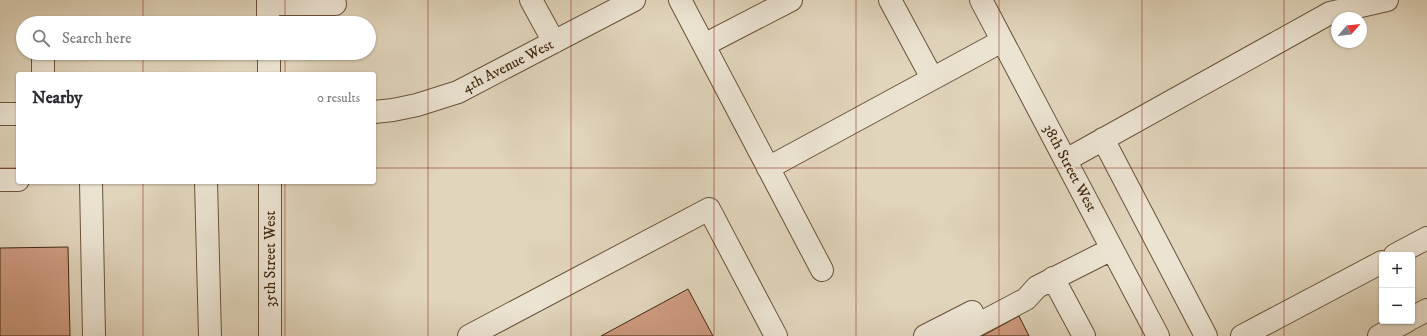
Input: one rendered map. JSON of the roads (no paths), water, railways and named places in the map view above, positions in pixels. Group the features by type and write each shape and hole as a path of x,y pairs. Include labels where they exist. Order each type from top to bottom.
{"street":[{"path":"532,0 554,42"},
{"name":"4th Avenue West","path":"376,112 417,105 458,92 634,0"},
{"path":"680,0 822,270"},
{"path":"704,45 791,0"},
{"path":"890,0 932,78"},
{"name":"38th Street West","path":"980,0 1158,336"},
{"path":"1066,160 1330,13 1387,0"},
{"path":"268,9 336,4"},
{"path":"768,168 1002,40"},
{"path":"43,60 43,72"},
{"path":"269,60 269,72"},
{"path":"0,114 16,114"},
{"path":"1103,139 1206,336"},
{"path":"0,180 16,180"},
{"path":"91,184 94,336"},
{"path":"206,184 210,336"},
{"name":"35th Street West","path":"270,184 270,336"},
{"path":"469,336 709,209 776,336"},
{"path":"1400,252 1427,238"},
{"path":"925,336 1018,288 1045,282 1112,249"},
{"path":"1242,336 1379,264"},
{"path":"956,336 1026,299 1045,282"},
{"path":"1045,282 1084,336"},
{"path":"1415,316 1427,310"},
{"path":"1379,336 1401,324"}]}
